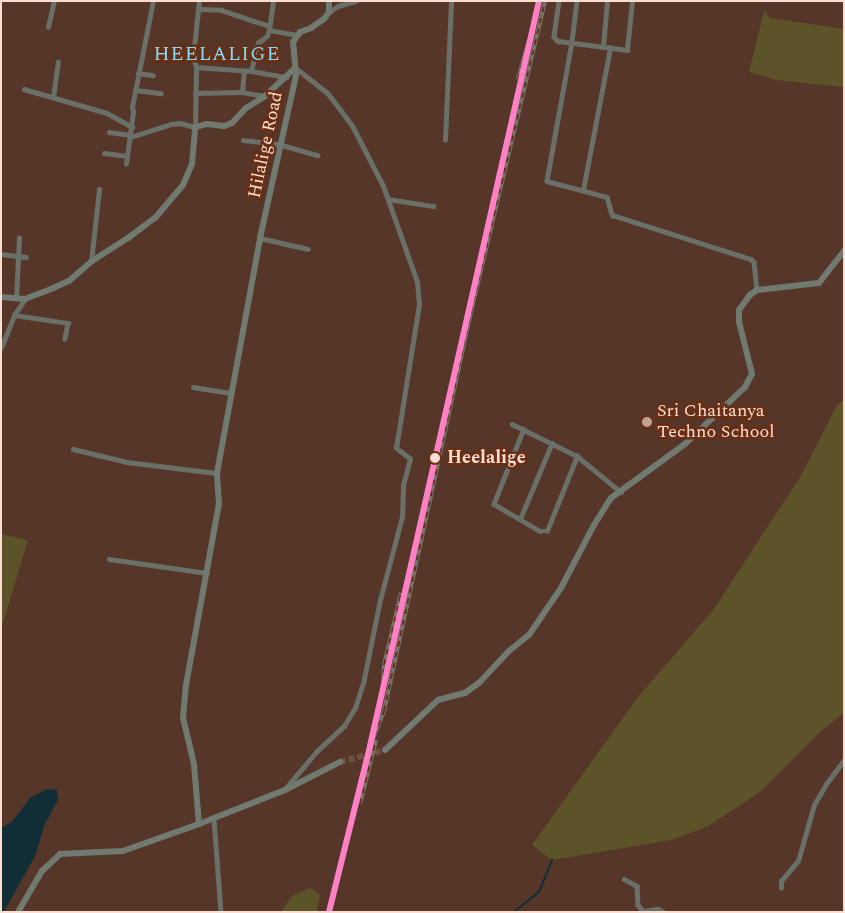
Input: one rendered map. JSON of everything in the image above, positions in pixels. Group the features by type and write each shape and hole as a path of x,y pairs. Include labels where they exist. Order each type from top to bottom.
{"street":[{"path":"48,27 54,1"},
{"path":"126,164 134,112 132,107 152,1"},
{"path":"1,297 25,299 42,294 69,280 90,262 155,218 183,185 192,164 196,94 196,68 193,57 199,1"},
{"path":"251,71 258,43 267,36 273,1"},
{"path":"329,1 329,12"},
{"path":"198,9 222,10 269,28 297,35 311,28 338,6 356,1"},
{"path":"445,140 451,1"},
{"path":"559,1 554,37 558,41 627,50 632,1"},
{"path":"576,1 572,42 546,179 550,182 607,197 612,214 751,259 754,262 757,290"},
{"path":"603,47 607,1"},
{"name":"Hilalige Road","path":"200,824 194,764 183,718 186,685 219,504 217,473 260,238 296,75 293,42 297,35"},
{"path":"582,190 610,48"},
{"path":"53,97 58,62"},
{"path":"196,68 251,71 286,77"},
{"path":"109,132 131,136 171,124 195,127 207,124 224,126 232,123 246,108 265,96 295,68 328,94 352,126 388,199 410,260 418,292 412,360 396,448 410,459 403,485 402,517 380,600 363,684 355,708 344,726 316,752 285,790"},
{"path":"242,92 244,71"},
{"path":"138,73 153,75"},
{"path":"24,89 108,113 132,127"},
{"path":"135,90 161,93"},
{"path":"196,94 242,92 265,96"},
{"path":"243,140 282,145 318,154"},
{"path":"104,153 127,156"},
{"path":"90,262 99,189"},
{"path":"388,199 433,206"},
{"path":"16,299 19,238"},
{"path":"260,238 308,249"},
{"path":"385,750 438,700 465,693 479,683 509,651 529,635 561,588 594,525 611,498 685,444 749,382 752,374 739,322 739,310 750,295 757,290 819,283 844,251"},
{"path":"1,254 26,257"},
{"path":"1,348 14,315 25,299"},
{"path":"14,315 68,323 64,339"},
{"path":"193,387 232,392"},
{"path":"512,424 577,456 621,492"},
{"path":"524,429 494,504 540,531 547,531 577,456"},
{"path":"520,519 552,443"},
{"path":"73,449 127,462 217,473"},
{"path":"109,558 207,573"},
{"path":"781,888 781,881 798,860 814,805 826,784 844,760"},
{"path":"18,912 42,871 60,854 124,851 214,819 285,790 340,762"},
{"path":"214,819 221,912"},
{"path":"624,879 637,886 638,905 643,911 658,909 664,912"}],"shaded area":[{"path":"764,11 770,18 844,29 844,87 776,80 749,72"},
{"path":"844,399 844,713 821,731 760,792 707,827 671,840 552,860 532,845 638,697 714,609 802,474 836,407"},
{"path":"1,534 28,540 3,623 1,623"},
{"path":"310,888 320,895 317,912 281,912 292,896"}],"water":[{"path":"47,789 57,790 58,800 44,826 36,854 4,912 1,912 1,828 12,822 30,798"}],"waterway":[{"path":"514,912 539,892 552,860"}],"tunnel":[{"path":"340,762 385,750"}],"railway":[{"path":"370,746 384,711 471,312 545,1"},
{"path":"518,79 529,40"},
{"path":"383,685 384,665 401,593"},
{"path":"360,804 376,740"}],"transit line":[{"path":"329,912 370,746 539,1"}],"place":[{"name":"Sri Chaitanya Techno School","path":"647,422"},
{"name":"Heelalige","path":"435,458"}],"district":[{"name":"HEELALIGE","path":"217,54"}]}
